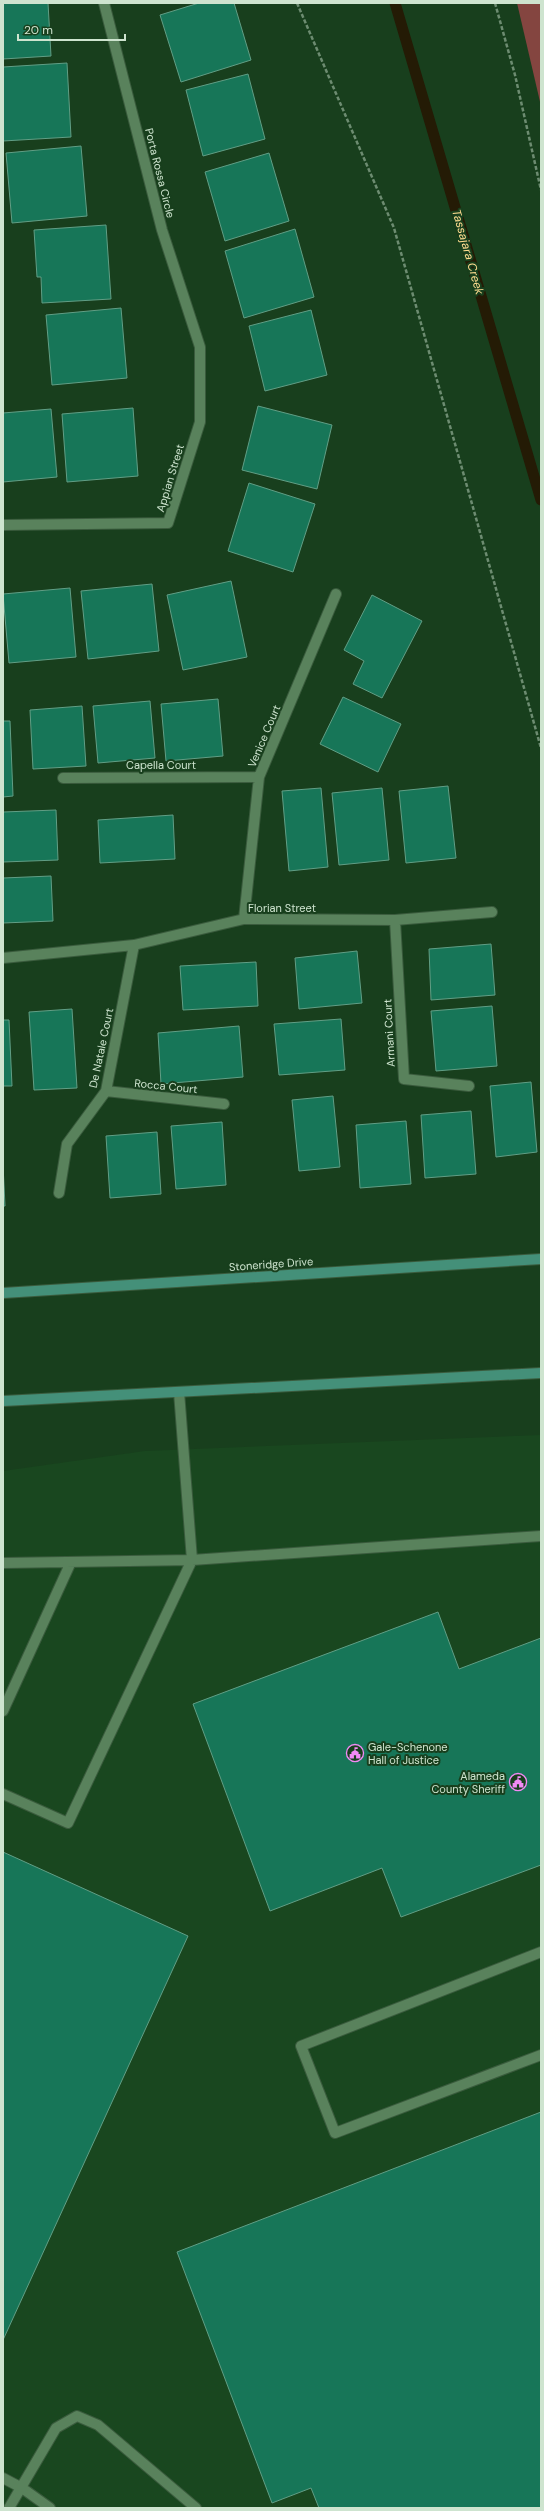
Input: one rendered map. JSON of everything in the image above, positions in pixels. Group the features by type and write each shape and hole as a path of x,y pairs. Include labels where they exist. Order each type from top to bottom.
{"main road":[{"name":"Stoneridge Drive","path":"3,1293 541,1258"},
{"path":"3,1401 541,1373"}],"street":[{"name":"Porta Rossa Circle","path":"104,3 162,230 200,347"},
{"name":"Appian Street","path":"3,525 168,523 200,422 200,347"},
{"name":"Venice Court","path":"244,920 259,777 336,594"},
{"name":"Capella Court","path":"63,778 259,777"},
{"name":"Florian Street","path":"3,958 134,945 244,920 395,920 492,912"},
{"name":"Armani Court","path":"395,920 404,1079 469,1086"},
{"name":"De Natale Court","path":"59,1193 67,1144 106,1091 134,945"},
{"name":"Rocca Court","path":"106,1091 224,1104"},
{"path":"3,1794 68,1823 192,1560 179,1392"},
{"path":"3,1563 192,1560 541,1536"},
{"path":"3,1710 71,1562"},
{"path":"541,1952 301,2046 335,2133 541,2055"},
{"path":"9,2508 56,2428 77,2416 98,2425 196,2508"},
{"path":"3,2478 22,2488 50,2508"}],"path":[{"path":"297,3 394,228 541,748"},
{"path":"495,3 515,75 541,190"}],"shaded area":[{"path":"517,3 541,3 541,106"},
{"path":"541,1435 541,2508 3,2508 3,1471 145,1451"}],"building":[{"path":"3,3 48,3 51,56 3,59"},
{"path":"199,3 234,3 251,60 181,82 160,15"},
{"path":"67,63 71,137 3,141 3,67"},
{"path":"248,74 265,139 203,156 186,90"},
{"path":"81,146 87,216 12,223 6,153"},
{"path":"269,153 289,221 225,241 205,172"},
{"path":"106,225 111,299 42,303 41,277 37,277 34,230"},
{"path":"295,229 314,297 244,318 225,251"},
{"path":"121,308 127,378 52,385 46,315"},
{"path":"311,310 327,375 265,391 249,326"},
{"path":"258,406 332,425 317,489 242,470"},
{"path":"133,408 138,476 67,482 62,414"},
{"path":"51,409 57,477 3,482 3,413"},
{"path":"249,483 315,504 293,572 228,551"},
{"path":"231,581 247,657 183,670 167,595"},
{"path":"152,584 159,651 88,659 81,591"},
{"path":"70,588 76,657 9,663 3,594"},
{"path":"372,595 422,621 382,698 353,684 364,661 344,650"},
{"path":"343,697 401,724 378,772 320,744"},
{"path":"218,699 223,756 166,761 161,704"},
{"path":"150,701 155,758 98,763 93,706"},
{"path":"82,706 86,766 33,769 30,710"},
{"path":"3,721 10,721 13,796 3,797"},
{"path":"448,786 456,858 406,863 399,791"},
{"path":"321,788 328,867 289,871 282,791"},
{"path":"382,788 389,860 339,865 332,793"},
{"path":"56,810 58,860 3,862 3,812"},
{"path":"173,815 175,859 100,863 98,820"},
{"path":"51,876 53,921 3,923 3,878"},
{"path":"491,944 495,995 431,1000 429,949"},
{"path":"357,951 362,1003 299,1009 295,958"},
{"path":"256,962 258,1006 183,1010 180,966"},
{"path":"492,1006 497,1066 436,1071 431,1011"},
{"path":"72,1009 77,1088 34,1090 29,1012"},
{"path":"341,1019 345,1070 279,1075 274,1024"},
{"path":"3,1020 9,1020 12,1086 3,1086"},
{"path":"239,1026 243,1077 161,1084 158,1033"},
{"path":"531,1082 537,1152 496,1157 490,1086"},
{"path":"333,1096 340,1167 299,1171 292,1100"},
{"path":"471,1111 476,1174 425,1178 421,1115"},
{"path":"406,1121 411,1184 360,1188 356,1125"},
{"path":"222,1122 226,1185 176,1189 171,1126"},
{"path":"157,1132 161,1194 110,1198 106,1136"},
{"path":"3,1165 5,1206 3,1206"},
{"path":"438,1612 459,1669 541,1638 541,1865 401,1917 382,1868 270,1911 193,1704"},
{"path":"3,1852 188,1936 3,2340"},
{"path":"541,2112 541,2508 319,2508 311,2488 272,2503 177,2252"}],"waterway":[{"name":"Tassajara Creek","path":"395,3 541,500"}],"place":[{"name":"Gale-Schenone Hall of Justice","path":"355,1753"},
{"name":"Alameda County Sheriff","path":"518,1782"}]}
